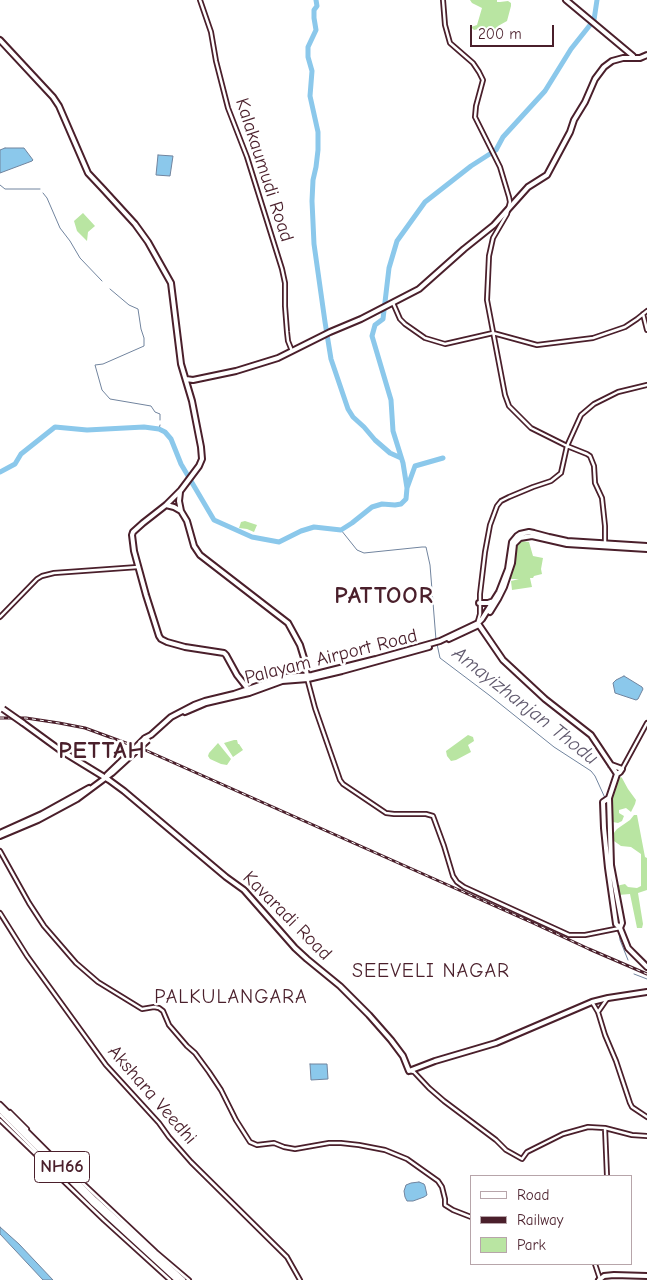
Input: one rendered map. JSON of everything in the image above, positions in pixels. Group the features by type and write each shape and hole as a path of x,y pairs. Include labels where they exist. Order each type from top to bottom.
{"highway":[{"name":"NH66","path":"0,1104 177,1280"},
{"name":"NH66","path":"0,1110 56,1168 184,1280"}],"main road":[{"path":"566,0 634,57"},
{"path":"0,40 53,97 59,106 88,173 135,224 149,243 171,283 181,364 189,391 202,459 196,471 166,505 133,532 133,546 161,639 185,647 224,653 248,691"},
{"path":"186,379 195,380 278,358 394,303 419,289 494,224 528,187 547,175 570,132 574,120 604,66 618,59 640,58 647,55"},
{"path":"189,391 190,385 195,380"},
{"path":"182,488 179,501 181,510 188,521 194,546 200,555 288,623 300,645 307,677"},
{"path":"166,505 181,510"},
{"name":"Palayam Airport Road","path":"135,750 171,717 205,701 248,691 283,677 307,677 359,667 470,630 482,619 499,592 508,569 512,542 517,536 534,532 549,538 567,541 647,548"},
{"name":"Palayam Airport Road","path":"441,641 484,621 501,593 512,563 514,544 518,539 524,536 532,536 567,544 605,545"},
{"path":"479,603 494,602"},
{"path":"478,624 503,660 545,699 591,736 617,774"},
{"path":"470,630 485,633"},
{"name":"Kavaradi Road","path":"0,707 135,800 244,890 295,948 340,986 369,1015 403,1056 408,1071"},
{"path":"104,778 135,750"},
{"path":"0,834 38,820 76,799 104,778 135,750"},
{"path":"611,765 622,769 617,774 609,798 611,865 622,923 619,928"},
{"path":"609,798 603,802 604,828 608,875 616,924 628,948 647,967"},
{"path":"408,1071 496,1043 592,1002 647,992"},
{"path":"599,1280 604,1276 620,1274 647,1276"}],"street":[{"name":"Kalakaumudi Road","path":"200,0 211,32 228,108 247,157 282,269 285,283 286,332 292,351"},
{"path":"443,0 445,25 450,43 473,63 483,80 475,117 500,167 509,197 508,209 493,238 489,256 487,300 505,395 510,406 530,428 590,456 594,466 595,483 602,498 605,545"},
{"path":"394,303 400,319 405,324 425,338 444,344 493,333 537,345 593,338 625,327 647,311"},
{"path":"643,314 647,330"},
{"path":"478,624 487,538 497,506 501,501 556,478 561,473 567,446 581,416 594,404 618,392 647,385"},
{"path":"0,617 42,576 54,573 138,567"},
{"path":"307,677 315,708 340,780 348,788 386,813 426,814 433,816 453,876 457,882 464,887 569,935 585,935 619,928"},
{"path":"622,769 647,723"},
{"path":"0,851 44,926 76,963 98,982 142,1009 154,1007 159,1008 163,1012 169,1025 195,1053 209,1072 250,1142 257,1145 274,1143 295,1149 329,1143 341,1143 385,1150 407,1159 438,1181 442,1187 445,1205 452,1210 470,1217"},
{"name":"Akshara Veedhi","path":"0,913 27,956 106,1065 132,1092 191,1162 287,1257 300,1280"},
{"path":"598,1012 608,998"},
{"path":"592,1002 598,1012 630,1103 632,1107 647,1117"},
{"path":"408,1071 414,1072 429,1088 514,1155 522,1159 527,1152 563,1134 588,1128 605,1128 632,1135 647,1136"},
{"path":"0,1104 156,1252 189,1280"},
{"path":"0,1115 54,1169 54,1173"},
{"path":"0,1120 54,1173 170,1280"},
{"path":"605,1128 607,1175"},
{"path":"595,1265 599,1280"}],"green space":[{"path":"470,0 508,1 511,3 511,6 507,21 495,30 483,28 474,30 471,27 477,25 482,8"},
{"path":"83,213 95,226 88,232 87,241 77,231 74,221"},
{"path":"245,521 257,525 254,532 239,528 241,522"},
{"path":"519,541 529,542 533,556 543,558 542,574 530,578 532,587 512,590 511,581 519,579 510,579 515,563 516,545"},
{"path":"468,735 473,737 474,741 468,745 471,752 451,761 446,751"},
{"path":"237,740 243,750 233,757 224,743"},
{"path":"218,743 231,759 227,765 210,759 208,756"},
{"path":"621,777 636,800 631,812 626,808 619,810 619,813 624,816 622,821 618,823 613,822 610,799 617,779"},
{"path":"634,815 637,815 645,857 647,858 647,890 638,893 642,928 637,928 630,894 618,895 616,886 625,884 628,887 637,888 641,886 641,854 631,847 621,846 614,841 613,834"}],"water":[{"path":"5,148 24,148 33,160 0,173 0,150"},
{"path":"158,155 173,156 170,176 156,175"},
{"path":"624,676 642,687 643,689 638,699 615,693 613,683"},
{"path":"310,1064 327,1064 328,1079 311,1080"},
{"path":"419,1182 424,1184 427,1195 413,1201 407,1201 404,1191 406,1185"},
{"path":"0,1227 53,1280 43,1280 0,1234"}],"waterway":[{"path":"316,0 317,6 314,10 316,30 308,47 308,57 312,71 310,96 318,132 318,150 312,201 314,244 331,359 348,409 353,417 390,453 401,458"},
{"path":"407,488 403,463 393,431 391,400 372,336 375,325 383,319 389,268 397,241 425,202 471,166 496,150 503,137 545,91 571,49 594,20 597,0"},
{"path":"0,185 5,189 40,189"},
{"path":"43,193 60,228 80,258 102,281"},
{"path":"110,289 129,305 138,309 144,346 103,364 95,365 102,390 110,399 151,406 155,412 160,414 160,420"},
{"path":"159,429 160,425"},
{"path":"0,472 15,464 21,454 55,427 87,430 144,427 159,429 165,432 171,439 181,464 214,520 252,537 279,542 314,527 341,530 372,507 382,504 401,504 406,499 407,488 415,466 443,458"},
{"name":"Amayizhanjan Thodu","path":"341,530 357,550 364,553 426,547 430,565 436,640"},
{"name":"Amayizhanjan Thodu","path":"437,644 440,658 554,747 591,771 605,798"},
{"name":"Amayizhanjan Thodu","path":"619,931 620,940 628,960"},
{"path":"634,974 647,979"}],"railway":[{"path":"0,718 26,718 85,728 145,750 647,974"}],"district":[{"name":"PATTOOR","path":"384,596"},
{"name":"PETTAH","path":"102,751"},
{"name":"SEEVELI NAGAR","path":"431,971"},
{"name":"PALKULANGARA","path":"231,997"}]}
